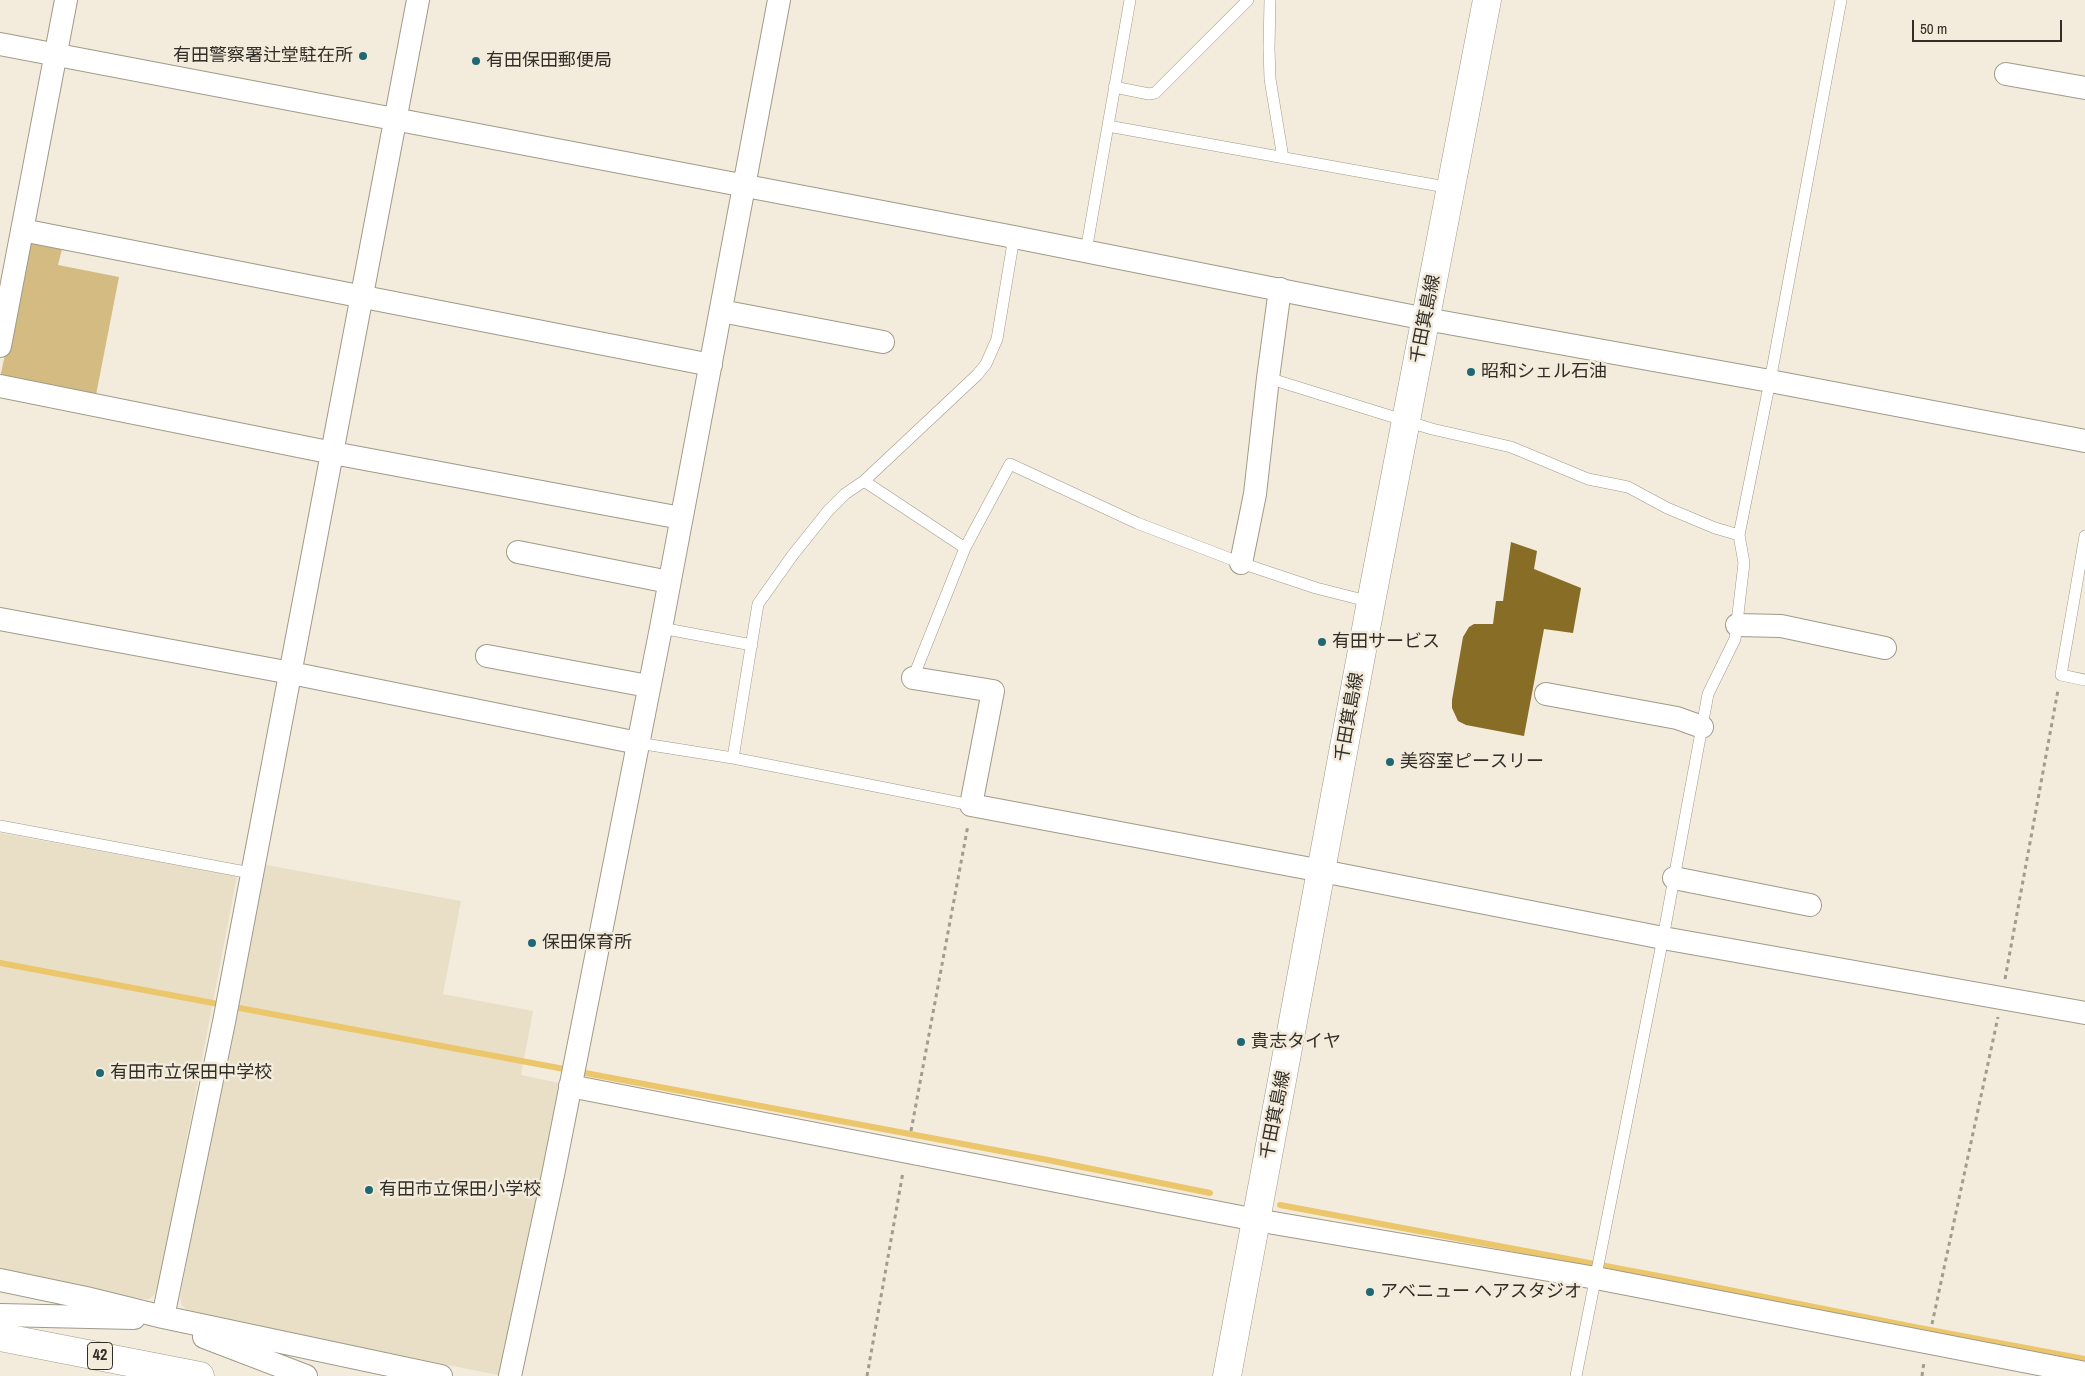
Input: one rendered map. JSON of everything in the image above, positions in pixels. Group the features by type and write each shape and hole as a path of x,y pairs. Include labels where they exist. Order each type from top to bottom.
{"main road":[{"name":"千田箕島線","path":"1227,1376 1371,602 1488,0"},
{"name":"42","path":"0,1338 200,1376"}],"street":[{"path":"0,346 66,0"},
{"path":"163,1317 224,1022 251,873 363,298 418,0"},
{"path":"510,1376 661,628 779,0"},
{"path":"0,44 1014,237 1426,319 1770,381 2085,441"},
{"path":"2006,74 2085,88"},
{"path":"22,230 710,365"},
{"path":"1241,563 1255,494 1280,289"},
{"path":"721,311 883,342"},
{"path":"0,386 333,453 681,518"},
{"path":"518,552 669,582"},
{"path":"0,619 291,673 638,743"},
{"path":"1737,625 1791,628 1885,648"},
{"path":"487,656 648,686"},
{"path":"913,678 993,691 971,805 1663,938 2085,1013"},
{"path":"1546,694 1677,718 1702,728"},
{"path":"1674,878 1810,905"},
{"path":"570,1086 1256,1220 1596,1278 2085,1373"},
{"path":"0,1280 440,1376"},
{"path":"0,1315 119,1319 163,1317 207,1338 306,1376"}],"lane":[{"path":"1086,251 1130,0"},
{"path":"1114,87 1150,94 1155,92 1248,0"},
{"path":"1270,0 1270,79 1283,158"},
{"path":"1576,1376 1663,938 1708,694 1735,639 1744,563 1739,535 1770,381 1841,0"},
{"path":"1108,126 1451,189"},
{"path":"733,758 755,618 762,596 828,511 845,494 864,481 977,375 986,364 997,339 1014,237"},
{"path":"1268,378 1432,429 1511,447 1588,479 1628,487 1668,508 1715,528 1739,535"},
{"path":"913,678 964,548 1010,464 1137,522 1241,563 1316,588 1371,602"},
{"path":"864,481 964,548"},
{"path":"2085,536 2061,675 2085,680"},
{"path":"661,628 752,645"},
{"path":"638,743 733,758 971,805"},
{"path":"0,826 251,873"}],"path":[{"path":"1922,1376 2002,999 2061,675"},
{"path":"867,1376 971,805"}],"shaded area":[{"path":"29,242 62,249 58,265 119,277 95,400 0,378"},
{"name":"有田市立保田中学校","path":"0,833 237,876 159,1284 154,1295 149,1299 141,1299 0,1270"},
{"name":"有田市立保田小学校","path":"261,864 461,901 443,994 533,1011 521,1075 559,1083 503,1376 193,1314 182,1306 180,1297"}],"building":[{"path":"1511,542 1537,551 1534,569 1581,588 1573,633 1544,629 1524,736 1466,725 1458,721 1452,708 1463,637 1469,627 1474,624 1493,624 1496,601 1503,601"}],"waterway":[{"path":"0,963 1048,1160 1210,1193"},
{"path":"1280,1205 2085,1359"}],"place":[{"name":"有田警察署辻堂駐在所","path":"363,56"},
{"name":"有田保田郵便局","path":"476,61"},
{"name":"昭和シェル石油","path":"1471,372"},
{"name":"有田サービス","path":"1322,642"},
{"name":"美容室ピースリー","path":"1390,762"},
{"name":"保田保育所","path":"532,943"},
{"name":"貴志タイヤ","path":"1241,1042"},
{"name":"有田市立保田中学校","path":"100,1073"},
{"name":"有田市立保田小学校","path":"369,1190"},
{"name":"アベニュー ヘアスタジオ","path":"1370,1292"}]}
